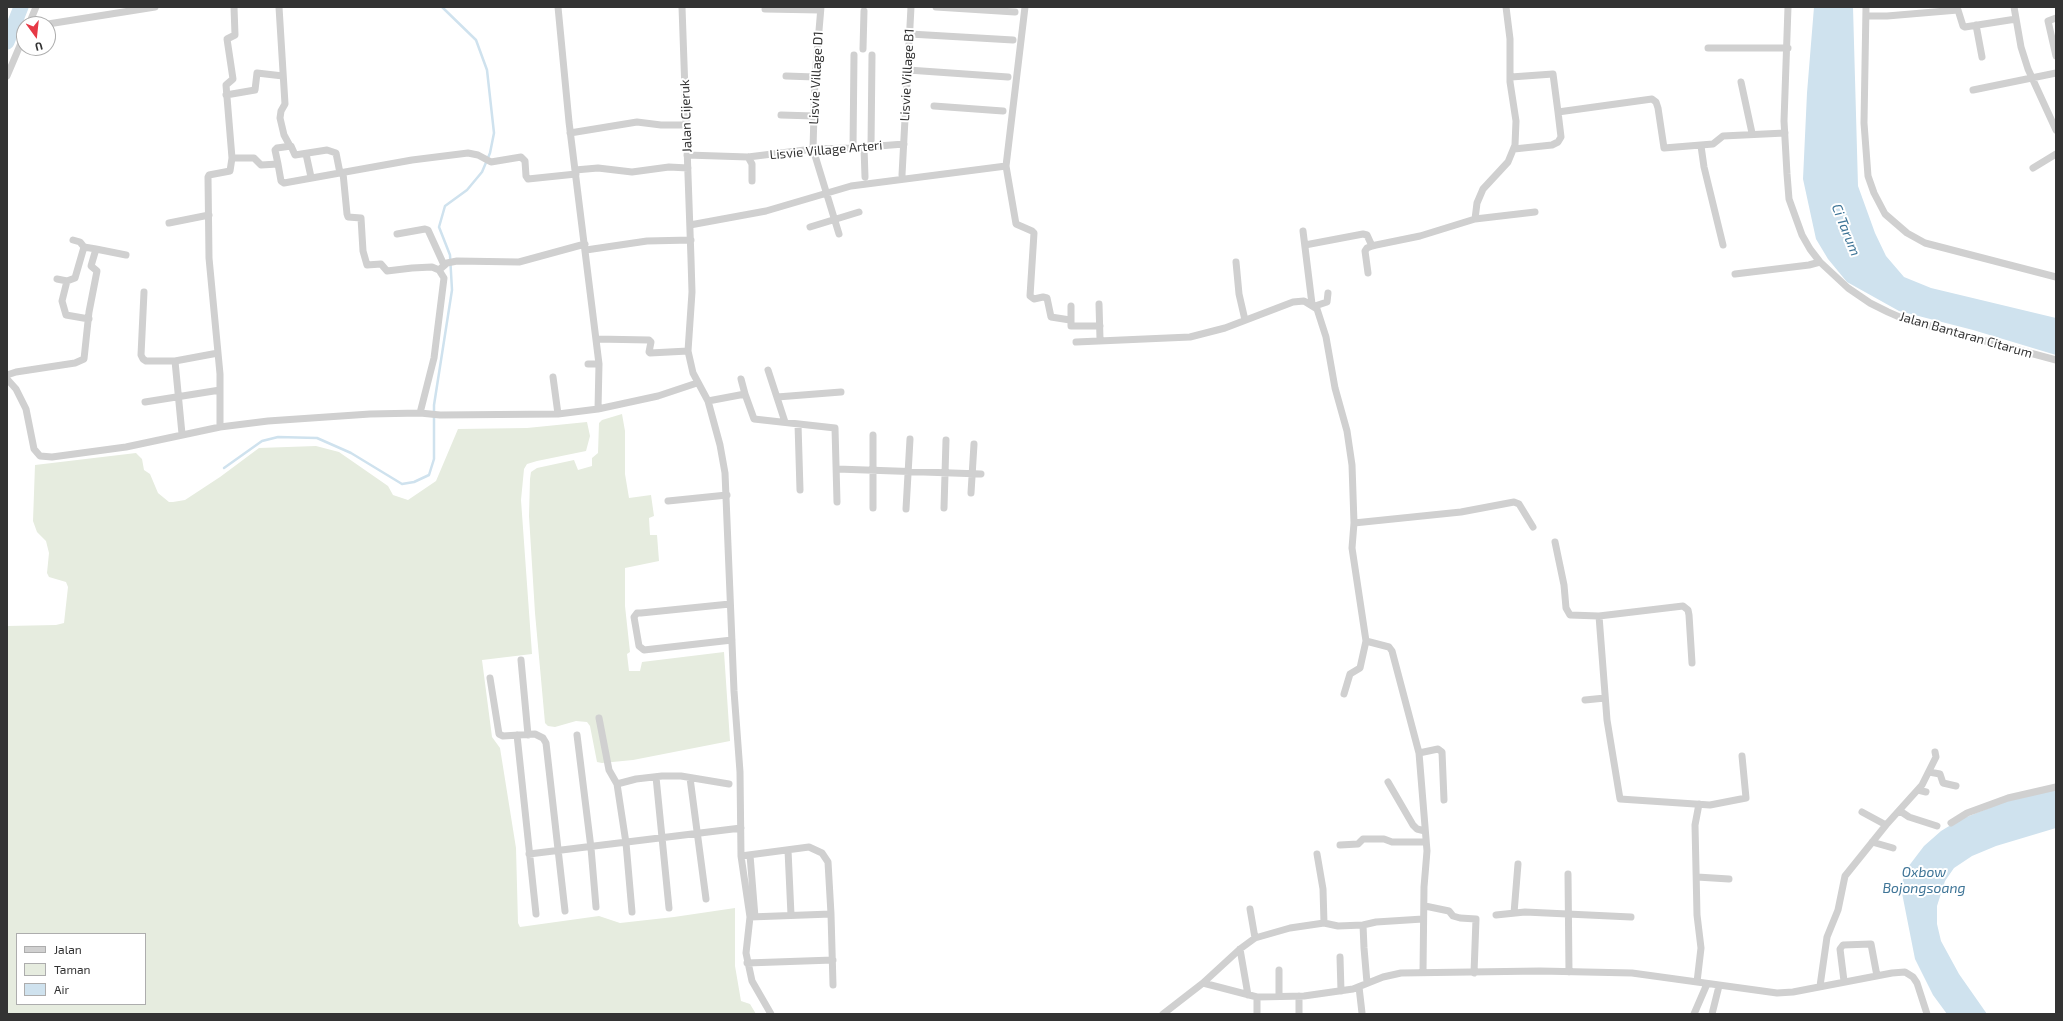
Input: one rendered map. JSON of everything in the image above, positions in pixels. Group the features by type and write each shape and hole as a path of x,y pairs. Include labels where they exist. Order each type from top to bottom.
{"street":[{"path":"56,23 129,9 153,7"},
{"path":"220,427 218,353 209,258 208,176 230,171 232,158 226,83 233,79 227,38 235,35 234,7"},
{"path":"279,7 285,104 281,111 280,118 284,135 295,155 326,150 329,152 335,152 341,173 348,217 361,218 363,251 366,265 381,264 387,271 446,265 519,262 585,247 646,241 691,240"},
{"path":"558,7 570,133 599,364 598,409"},
{"name":"Jalan Cijeruk","path":"682,7 692,292 688,351"},
{"name":"Lisvie Village B1","path":"902,175 911,7"},
{"path":"936,7 1015,12"},
{"path":"1025,7 1006,166 1016,224 1032,230 1034,233 1030,296 1034,299 1043,297 1047,298 1051,317 1070,320"},
{"path":"1476,219 1477,203 1483,189 1508,162 1514,149 1516,121 1506,7"},
{"name":"Jalan Bantaran Citarum","path":"1788,7 1785,133 1789,199 1802,235 1810,250 1820,262 1848,288 1870,304 1904,319 2056,360"},
{"path":"1866,7 1864,123 1868,176 1874,193 1885,214 1907,233 1925,243 2056,277"},
{"path":"2015,7 2021,47 2031,79 2056,130"},
{"path":"765,9 820,8"},
{"name":"Lisvie Village D1","path":"813,149 815,77 820,8"},
{"path":"1866,16 1888,16 1943,9 1959,10 1963,26 2016,19"},
{"path":"864,11 864,49"},
{"path":"2056,18 2048,21 2056,56"},
{"path":"1976,25 1982,57"},
{"path":"910,34 1013,40"},
{"path":"1708,48 1788,48"},
{"path":"7,76 16,55"},
{"path":"853,148 854,55"},
{"path":"865,177 868,147 872,55"},
{"path":"908,70 1008,77"},
{"path":"226,95 255,90 257,73 283,76"},
{"path":"1973,90 2056,73"},
{"path":"1511,77 1552,74 1561,137 1558,142 1552,145 1514,149"},
{"path":"786,76 815,77"},
{"path":"1741,82 1752,133"},
{"path":"1558,112 1652,99 1656,102 1658,108 1663,147 1701,146 1713,144 1723,136 1752,133 1785,133"},
{"path":"934,106 1003,111"},
{"path":"781,115 814,116"},
{"path":"570,133 637,122 661,126 687,125"},
{"name":"Lisvie Village Arteri","path":"687,155 748,157 813,149 904,144"},
{"path":"290,146 276,149 283,182 412,160 468,153 474,153 489,162 521,157 525,161 528,179 598,168 632,172 669,167 688,168"},
{"path":"1701,146 1704,167 1723,245"},
{"path":"813,149 828,192 839,234"},
{"path":"306,154 311,177"},
{"path":"2033,168 2056,154"},
{"path":"748,157 752,164 752,181"},
{"path":"232,158 254,158 261,165 278,164"},
{"path":"690,224 766,211 828,192 863,184 1006,166"},
{"path":"810,227 859,212"},
{"path":"1368,273 1365,252 1367,248 1372,246 1420,236 1476,219 1535,212"},
{"path":"169,223 209,215"},
{"path":"397,234 425,229 428,230 446,265 434,358 422,414"},
{"path":"1303,230 1313,305 1319,313 1326,337 1335,388 1347,431 1352,466 1354,523 1352,548 1366,641 1360,668 1350,674 1344,694"},
{"path":"1305,246 1363,234 1367,235 1372,246"},
{"path":"73,240 80,242 84,247 126,255"},
{"path":"57,279 67,281 76,277 84,247"},
{"path":"7,375 82,360 85,356 89,318 97,271 91,266 96,249"},
{"path":"1236,262 1239,294 1245,320"},
{"path":"1735,274 1809,266 1820,262"},
{"path":"67,281 62,301 66,315 89,318"},
{"path":"144,292 141,355 143,359 146,361 175,361 218,353"},
{"path":"1076,342 1100,339 1190,337 1225,328 1293,302 1304,301 1313,305 1327,302 1328,293"},
{"path":"1099,304 1100,339"},
{"path":"1071,306 1070,320 1073,327 1100,326"},
{"path":"596,339 649,340 651,342 650,353 688,351 698,383 708,401 723,458 727,495 730,604 740,772 741,856 752,917"},
{"path":"175,361 182,434"},
{"path":"588,364 599,364"},
{"path":"768,370 785,422"},
{"path":"553,377 558,414"},
{"path":"7,379 16,389 26,408 32,447 40,456 52,457 126,447 220,427 370,414 422,414 440,416 558,414 598,409 651,398 698,383"},
{"path":"741,379 753,418 835,428 837,502"},
{"path":"145,402 179,395 220,390"},
{"path":"777,397 841,392"},
{"path":"708,401 745,394"},
{"path":"798,424 800,490"},
{"path":"873,435 873,508"},
{"path":"906,509 910,439"},
{"path":"944,508 946,440"},
{"path":"971,493 974,444"},
{"path":"837,469 944,474 981,474"},
{"path":"668,502 727,495"},
{"path":"1354,523 1461,512 1514,502 1518,504 1533,527"},
{"path":"1555,542 1564,585 1567,612 1571,615 1599,616 1683,606 1688,610 1689,615 1692,664"},
{"path":"730,604 637,613 634,618 639,646 644,650 732,640"},
{"path":"1599,616 1605,698 1620,799 1710,805 1746,798 1742,756"},
{"path":"1366,641 1389,647 1392,651 1419,753 1426,842 1425,906 1423,919 1423,972"},
{"path":"521,660 528,735"},
{"path":"490,678 498,732 503,736 540,736 546,743 565,911"},
{"path":"1585,700 1605,698"},
{"path":"599,718 609,770 617,784 626,844 632,912"},
{"path":"577,735 591,848 596,907"},
{"path":"517,736 536,914"},
{"path":"1419,753 1438,749 1442,752 1444,800"},
{"path":"1820,986 1827,937 1838,910 1843,881 1860,856 1918,790 1936,757 1935,752"},
{"path":"1929,772 1940,774 1943,783 1956,786"},
{"path":"617,784 636,778 681,776 729,784"},
{"path":"656,777 669,908"},
{"path":"690,778 706,899"},
{"path":"1388,782 1413,825 1417,830 1425,831"},
{"path":"1951,823 1967,813 2008,798 2056,787"},
{"path":"1918,790 1926,792"},
{"path":"1697,982 1701,948 1697,915 1695,826 1699,804"},
{"path":"1900,811 1909,817 1938,826"},
{"path":"1862,812 1886,825"},
{"path":"529,854 626,844 741,828"},
{"path":"1340,845 1358,844 1363,839 1384,839 1392,842 1426,842"},
{"path":"1872,842 1893,848"},
{"path":"741,856 809,847 826,856 831,914 833,986"},
{"path":"788,850 791,915"},
{"path":"1317,854 1323,889 1324,924"},
{"path":"750,855 752,917 746,953 746,963 756,992 771,1014"},
{"path":"1514,913 1518,864"},
{"path":"1568,874 1569,972"},
{"path":"1697,877 1729,880"},
{"path":"1425,906 1449,911 1452,916 1476,919 1474,973"},
{"path":"1250,909 1255,938"},
{"path":"1496,915 1514,913 1631,917"},
{"path":"752,917 831,914"},
{"path":"1163,1014 1203,984 1240,949 1255,938 1290,928 1324,924 1338,926 1363,925 1376,922 1423,919"},
{"path":"1363,925 1367,983"},
{"path":"1844,981 1840,949 1843,945 1871,944 1877,976"},
{"path":"1240,949 1248,995"},
{"path":"1340,957 1341,991"},
{"path":"746,963 833,960"},
{"path":"1279,970 1279,996"},
{"path":"1203,984 1257,997 1299,996 1341,991 1359,987 1367,983 1401,973 1569,972 1632,973 1778,993 1794,992 1844,981 1899,972 1910,974 1917,983 1927,1014"},
{"path":"1694,1014 1706,984"},
{"path":"1712,1014 1719,986"},
{"path":"1359,987 1362,1013"},
{"path":"1299,996 1299,1014"},
{"path":"1257,997 1257,1014"}],"green space":[{"path":"622,414 625,431 625,474 629,498 651,495 654,516 649,518 650,535 657,535 659,561 625,568 625,606 630,652 627,654 629,671 640,671 642,662 724,652 730,741 633,760 602,763 597,762 590,726 587,722 576,721 555,727 548,726 545,723 535,613 529,516 530,479 531,472 537,468 574,460 578,470 592,466 592,458 598,453 599,423 602,420"},
{"path":"587,422 590,436 586,451 537,461 527,464 524,469 521,500 532,654 482,660 492,737 500,748 516,848 518,923 520,927 599,916 620,923 735,908 735,966 741,1001 750,1004 756,1014 7,1014 7,626 56,625 64,623 68,587 66,582 49,577 47,573 49,553 46,541 37,532 33,521 35,465 136,453 142,459 144,470 150,474 158,493 169,502 173,502 185,500 220,477 259,448 316,446 339,452 388,486 393,495 408,500 436,481 458,429 527,428"}],"water":[{"name":"Ci Tarum","path":"1814,7 1853,7 1858,186 1875,233 1886,256 1904,277 1931,288 2056,318 2056,355 1973,330 1899,311 1847,282 1828,259 1816,239 1803,179 1807,93"},
{"name":"Oxbow Bojongsoang","path":"2056,790 2056,828 1996,846 1972,856 1954,868 1945,881 1937,906 1937,924 1941,941 1959,974 1987,1014 1947,1014 1933,995 1915,959 1901,888 1905,871 1924,846 1941,831 1959,820 2009,800"}],"waterway":[{"path":"7,42 21,7"},
{"path":"224,468 262,441 278,437 317,438 351,453 402,484 414,482 429,475 434,459 434,405 452,290 450,255 439,227 445,206 467,190 482,172 490,153 494,133 487,70 476,40 442,7"}]}
